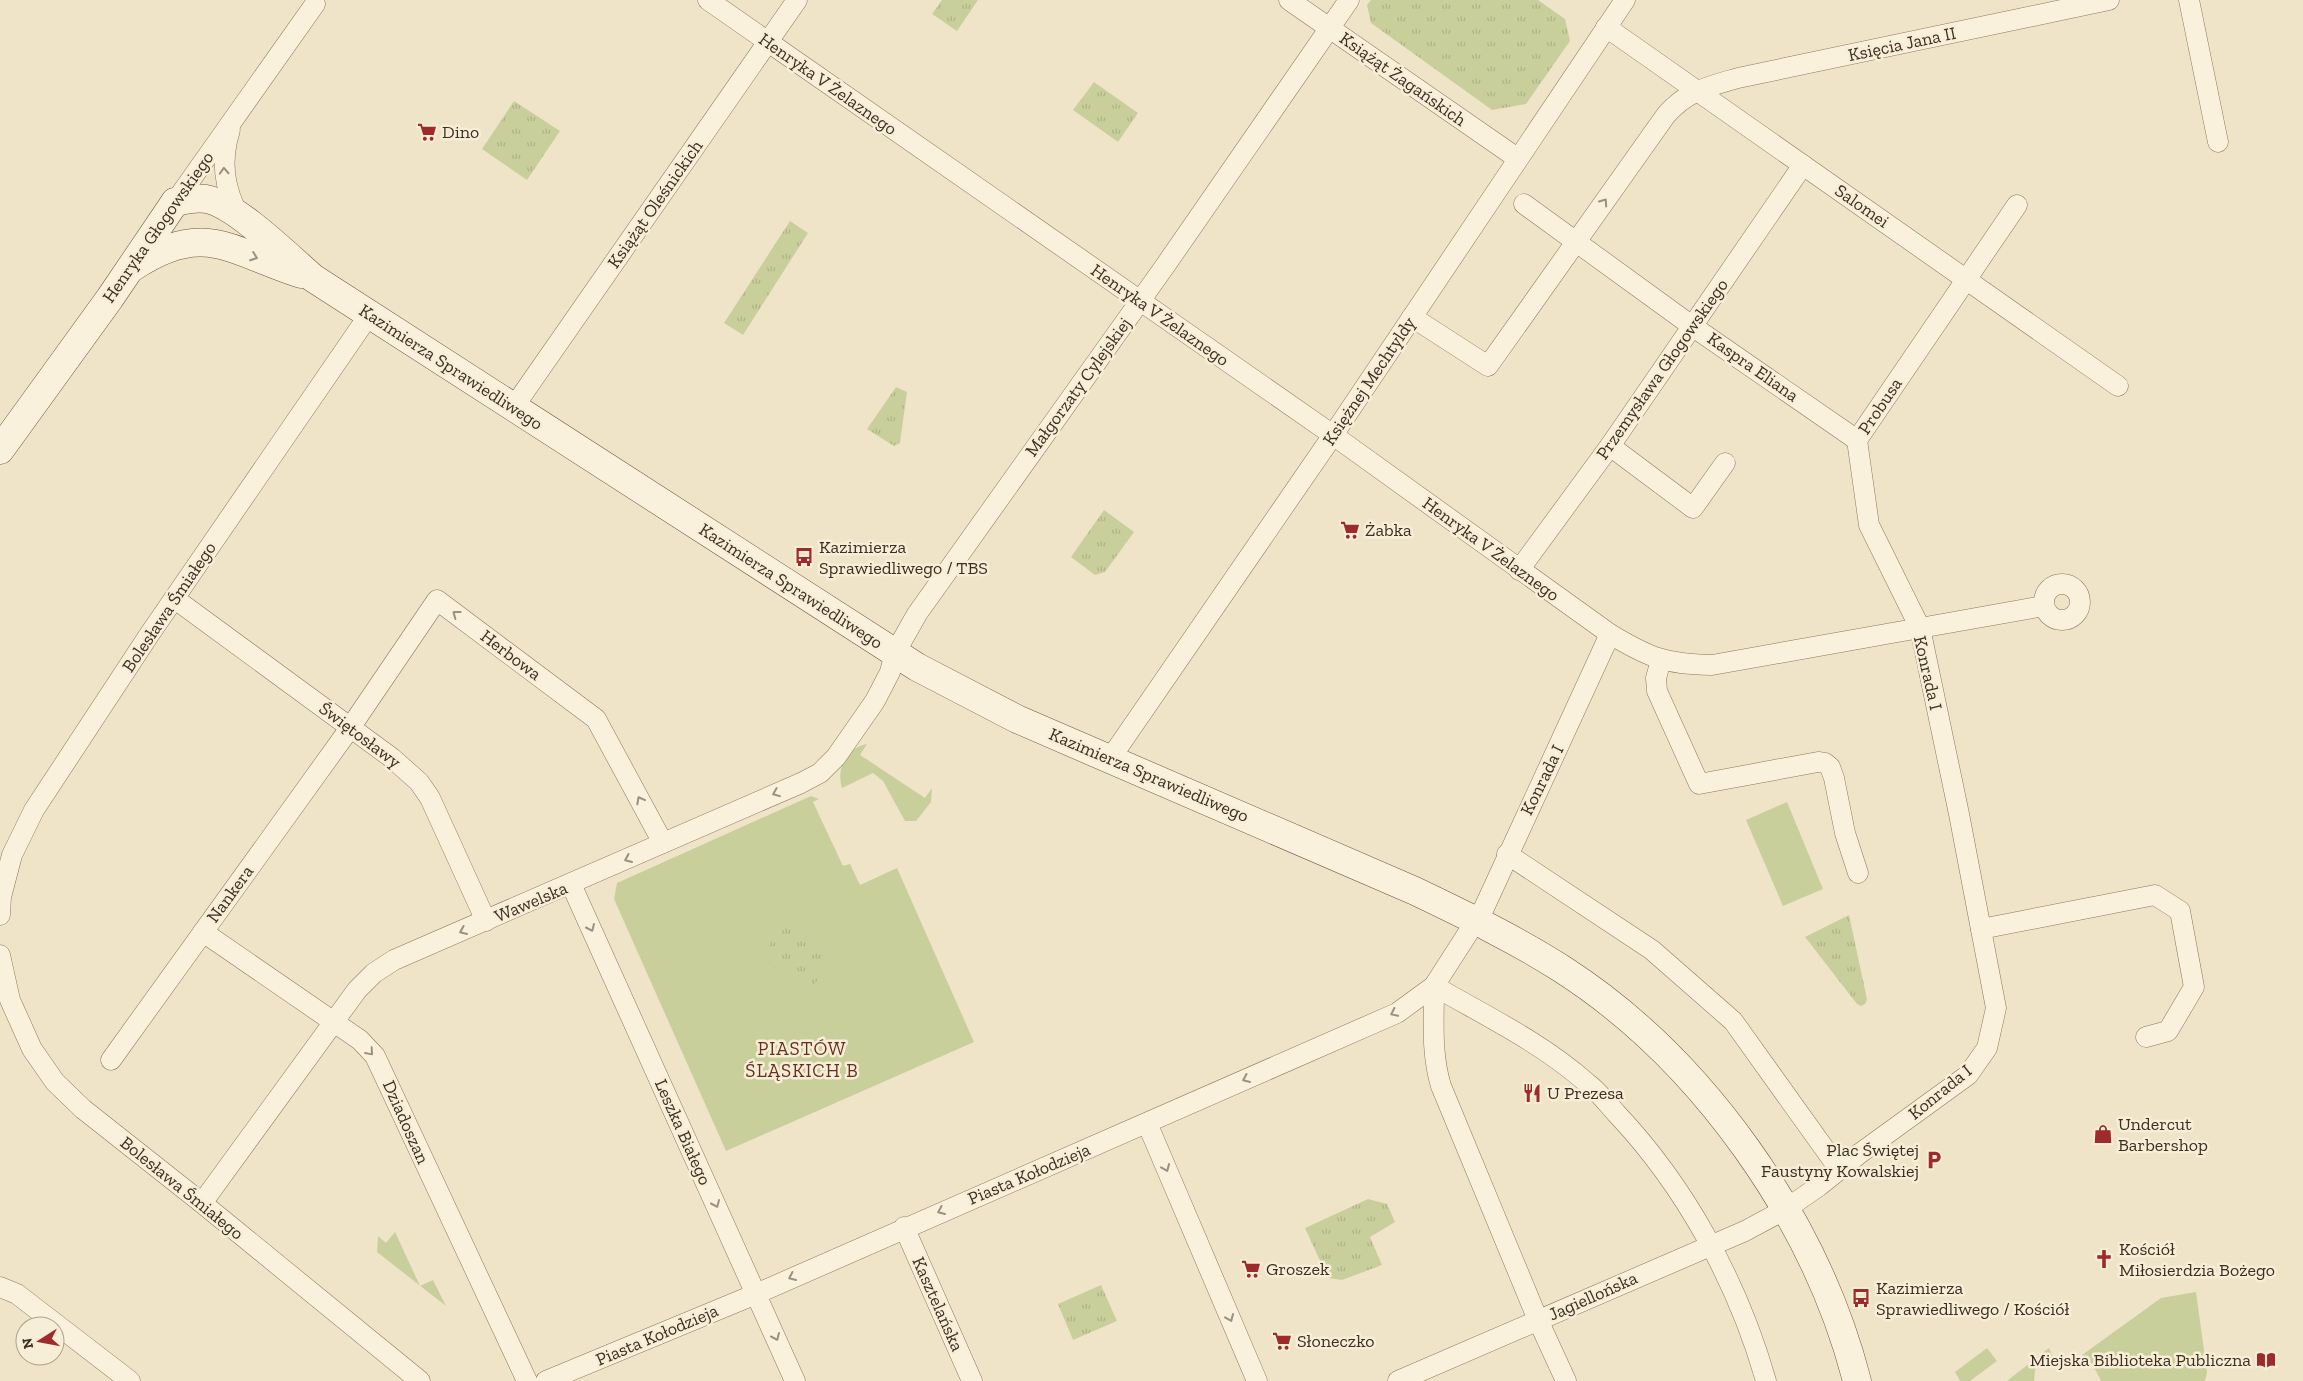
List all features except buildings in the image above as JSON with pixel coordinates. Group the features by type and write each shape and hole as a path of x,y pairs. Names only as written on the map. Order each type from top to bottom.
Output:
{"street":[{"name":"Henryka V Żelaznego","path":"708,0 1333,435 1610,634"},
{"name":"Książąt Oleśnickich","path":"513,408 797,0"},
{"name":"Książąt Żagańskich","path":"1289,0 1517,158"},
{"name":"Małgorzaty Cylejskiej","path":"895,653 917,614 1140,301 1349,0"},
{"name":"Księżnej Mechtyldy","path":"1110,759 1333,435 1517,158 1625,0"},
{"name":"Księcia Jana II","path":"1694,91 1738,78 2110,0"},
{"path":"2190,0 2218,142"},
{"name":"Henryka Głogowskiego","path":"0,450 315,4"},
{"name":"Salomei","path":"1606,27 1694,91 1967,278 2118,386"},
{"path":"1412,317 1488,366 1666,115 1677,103 1694,91"},
{"path":"233,119 225,150 224,165 228,193 239,216"},
{"name":"Przemysława Głogowskiego","path":"1520,570 1610,446 1803,166"},
{"name":"Kazimierza Sprawiedliwego","path":"175,202 205,199 223,204 258,229 313,278 917,667 1017,718 1397,883 1476,921 1562,969 1627,1018 1672,1060 1716,1110 1786,1209 1807,1247 1835,1310 1857,1381"},
{"name":"Kazimierza Sprawiedliwego","path":"175,202 201,231 221,243 313,278"},
{"name":"Kaspra Eliana","path":"1524,204 1692,326 1857,440"},
{"name":"Probusa","path":"1920,628 1869,525 1857,440 2017,205"},
{"name":"Kazimierza Sprawiedliwego","path":"128,270 158,251 171,246 195,241 221,243"},
{"name":"Bolesława Śmiałego","path":"0,915 1,897 12,855 34,810 174,599 369,315"},
{"path":"1610,446 1693,508 1725,463"},
{"name":"Świętosławy","path":"174,599 392,758 419,782 438,816 486,921"},
{"name":"Herbowa","path":"350,728 437,600 596,719 663,843"},
{"path":"1920,628 2044,606"},
{"name":"Konrada I","path":"1476,921 1610,634 1633,648 1661,660 1679,664 1712,665 1920,628 1959,814 1996,1008 1987,1048 1968,1075 1786,1209"},
{"name":"Wawelska","path":"202,1203 332,1022 374,973 394,960 801,783 820,772 836,757 875,701 890,672 895,653"},
{"path":"1661,660 1656,678 1656,691 1699,784 1818,762 1825,763 1830,767 1834,778 1845,832 1858,873"},
{"name":"Nankera","path":"112,1060 350,728"},
{"path":"1507,854 1652,950 1733,1021 1839,1170"},
{"name":"Leszka Białego","path":"571,884 795,1381"},
{"path":"1980,929 2155,895 2180,911 2194,987 2168,1031 2146,1037"},
{"name":"Piasta Kołodzieja","path":"546,1381 756,1294 904,1227 1397,1013 1416,1001 1434,986 1476,921"},
{"name":"Dziadoszan","path":"203,932 360,1040 375,1056 527,1381"},
{"name":"Bolesława Śmiałego","path":"0,955 10,1000 32,1049 55,1082 83,1109 202,1203 420,1381"},
{"path":"1566,1381 1538,1320 1441,1086 1435,1068 1433,1045 1434,986 1556,1058 1589,1084 1637,1135 1676,1187 1710,1245 1750,1332 1766,1381"},
{"path":"1146,1123 1257,1381"},
{"name":"Jagiellońska","path":"1398,1381 1745,1231 1786,1209"},
{"name":"Kasztelańska","path":"904,1227 972,1381"},
{"path":"0,1287 18,1294 130,1381"}],"green space":[{"path":"942,0 978,0 957,31 932,14"},
{"path":"1371,0 1538,0 1565,19 1570,41 1526,104 1492,110 1371,23 1367,5"},
{"path":"1094,82 1138,113 1118,142 1073,110"},
{"path":"514,101 560,131 527,180 482,149"},
{"path":"790,221 808,233 743,335 724,323"},
{"path":"896,387 907,392 900,443 894,446 867,429"},
{"path":"1104,510 1134,532 1105,572 1095,575 1071,557"},
{"path":"867,744 860,755 925,798 932,788 931,802 916,821 905,821 883,781 873,773 842,788 840,773 844,760 853,750"},
{"path":"811,796 819,799 813,802 843,866 850,864 860,885 897,868 974,1042 726,1151 614,899 617,883"},
{"path":"1787,802 1823,889 1783,906 1746,820"},
{"path":"1849,915 1867,999 1866,1003 1861,1006 1857,1004 1805,937"},
{"path":"783,920 835,950 812,989 761,960"},
{"path":"1368,1199 1387,1204 1395,1222 1370,1237 1382,1265 1342,1280 1328,1278 1305,1228"},
{"path":"395,1232 420,1285 377,1252 378,1236 386,1243"},
{"path":"433,1280 446,1306 420,1286"},
{"path":"1101,1285 1117,1321 1073,1340 1058,1304"},
{"path":"2196,1292 2207,1372 2205,1381 2101,1381 2096,1371 2082,1355 2161,1298"},
{"path":"1987,1348 1997,1361 1970,1381 1960,1381 1955,1372"},
{"path":"2049,1348 2053,1357 2049,1363 2036,1362 2034,1381 2007,1381"}],"place":[{"name":"Dino","path":"427,132"},
{"name":"Żabka","path":"1350,530"},
{"name":"Kazimierza Sprawiedliwego / TBS","path":"804,557"},
{"name":"U Prezesa","path":"1532,1093"},
{"name":"Undercut Barbershop","path":"2103,1134"},
{"name":"Plac Świętej Faustyny Kowalskiej","path":"1934,1160"},
{"name":"Kościół Miłosierdzia Bożego","path":"2104,1259"},
{"name":"Groszek","path":"1251,1269"},
{"name":"Kazimierza Sprawiedliwego / Kościół","path":"1861,1298"},
{"name":"Słoneczko","path":"1282,1341"},
{"name":"Miejska Biblioteka Publiczna","path":"2266,1360"}],"district":[{"name":"PIASTÓW ŚLĄSKICH B","path":"802,1059"}]}
